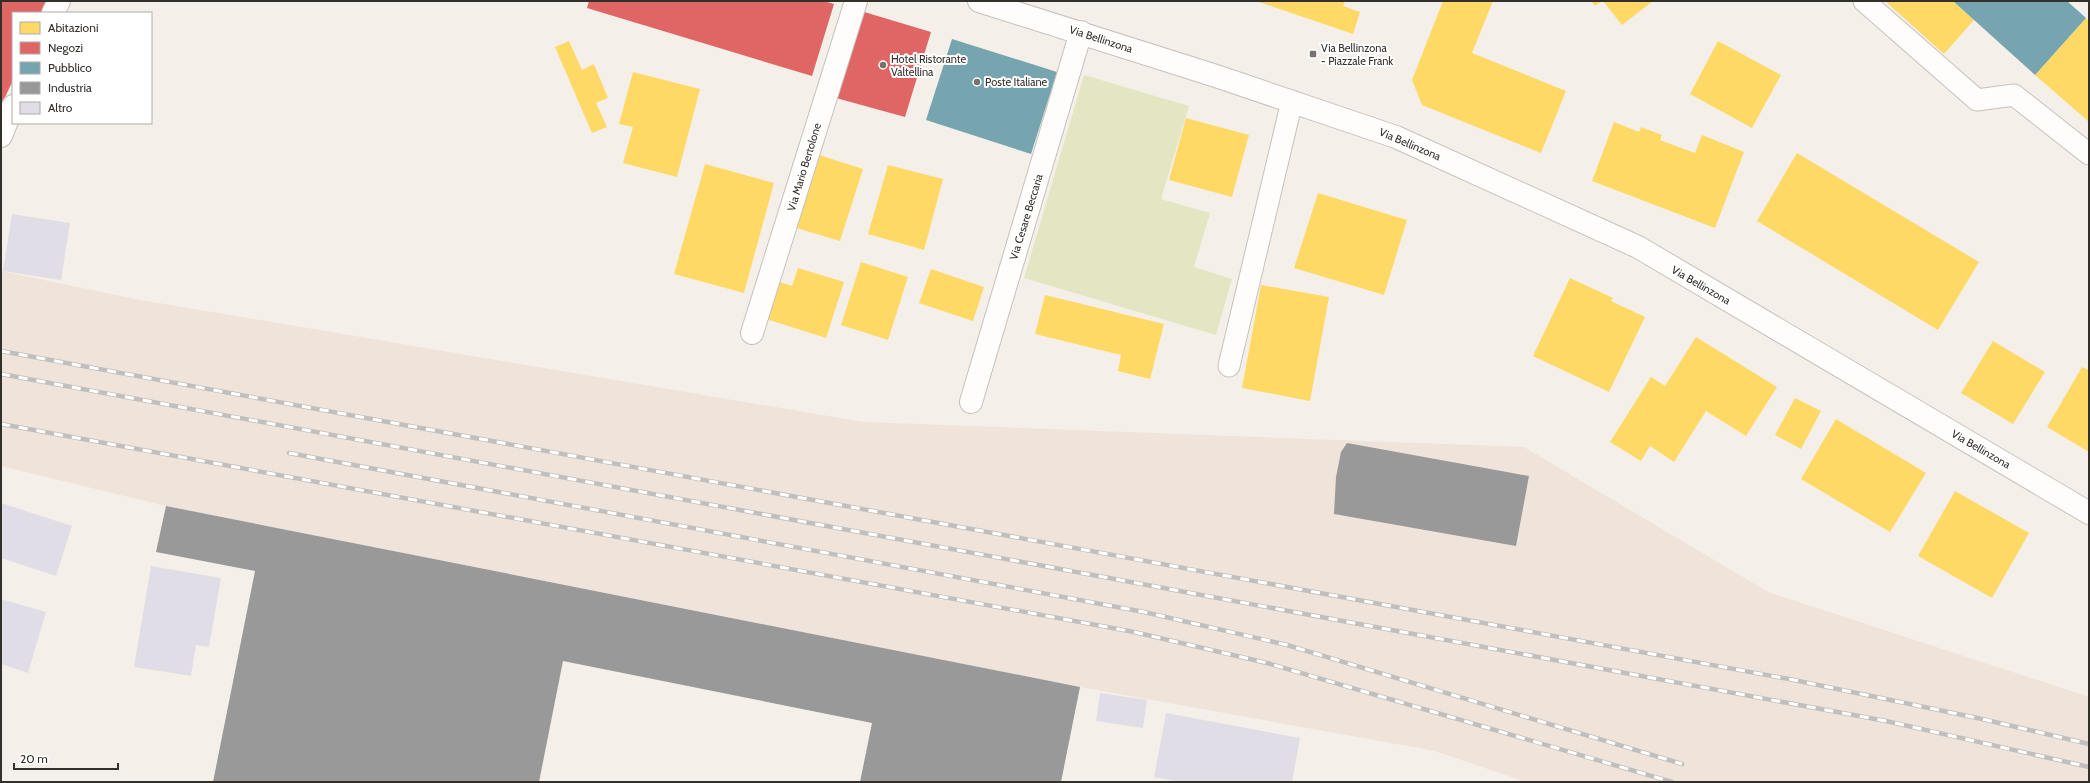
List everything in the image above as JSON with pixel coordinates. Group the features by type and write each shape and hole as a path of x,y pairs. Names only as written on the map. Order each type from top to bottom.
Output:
{"main road":[{"path":"54,12 59,1"},
{"name":"Via Mario Bertolone","path":"752,333 856,1"},
{"name":"Via Bellinzona","path":"979,1 1081,32 1292,101 1396,137 1638,247 2089,512"},
{"path":"1034,1 1054,24"},
{"name":"Via Cesare Beccaria","path":"971,402 1081,32"},
{"path":"1,136 12,108"}],"lane":[{"path":"1864,1 1977,100 2014,95 2089,154"},
{"path":"1229,366 1292,101"}],"shaded area":[{"path":"1,271 135,299 864,422 1524,447 1768,592 2089,697 2089,782 1526,782 1435,751 1080,687 166,506 1,466"}],"green space":[{"path":"1084,75 1189,106 1161,199 1210,213 1194,267 1232,279 1216,335 1024,278"}],"building: Abitazioni":[{"path":"1256,1 1345,1 1343,6 1360,12 1353,34"},
{"path":"1443,1 1493,1 1472,53 1566,91 1541,153 1422,105 1412,80"},
{"path":"1591,1 1602,1 1595,6"},
{"path":"1603,1 1653,1 1622,25"},
{"path":"1885,1 1953,1 1974,20 1944,54"},
{"path":"2086,18 2089,21 2089,122 2035,75"},
{"path":"569,41 582,70 594,64 608,98 596,103 607,127 592,133 555,47"},
{"path":"1718,41 1781,75 1752,128 1690,94"},
{"path":"633,72 700,89 677,177 623,163 633,127 619,124"},
{"path":"1186,118 1249,135 1232,197 1169,180"},
{"path":"1614,122 1639,132 1641,127 1662,135 1660,140 1695,153 1702,135 1744,152 1715,228 1592,181"},
{"path":"1797,153 1979,262 1938,330 1757,221"},
{"path":"816,154 863,169 840,241 793,227"},
{"path":"705,164 774,183 744,293 674,274"},
{"path":"888,165 943,179 924,250 868,234"},
{"path":"1318,193 1407,220 1384,295 1294,268"},
{"path":"861,262 908,277 888,340 841,325"},
{"path":"798,268 844,282 826,338 763,318 774,280 792,286"},
{"path":"931,269 984,287 973,321 919,303"},
{"path":"1570,278 1613,298 1611,301 1645,317 1609,392 1533,356"},
{"path":"1261,285 1329,297 1310,401 1242,388"},
{"path":"1045,295 1164,324 1150,379 1118,371 1121,355 1035,334"},
{"path":"1696,337 1777,387 1746,436 1706,411 1674,462 1650,446 1641,461 1610,442 1651,377 1665,386"},
{"path":"1993,341 2045,372 2013,424 1961,393"},
{"path":"2082,367 2089,370 2089,452 2047,427"},
{"path":"1795,398 1821,411 1801,449 1775,435"},
{"path":"1836,419 1926,473 1890,532 1801,479"},
{"path":"1955,491 2029,533 1992,598 1918,556"}],"building: Negozi":[{"path":"1,1 50,1 45,12 12,12 12,82 1,106"},
{"path":"589,1 824,1 834,4 812,76 587,8"},
{"name":"Hotel Ristorante Valtellina","path":"861,11 931,32 905,117 836,98"}],"building: Pubblico":[{"path":"1953,1 2067,1 2086,18 2035,75"},
{"path":"952,39 1057,72 1031,154 926,120"}],"building: Industria":[{"path":"1347,443 1529,476 1516,546 1334,514 1336,477 1341,452"},
{"path":"166,506 1080,687 1061,782 860,782 872,723 563,661 539,782 213,782 255,571 156,552"}],"building: Altro":[{"path":"12,214 70,223 61,280 3,271"},
{"path":"1,503 72,526 56,576 1,558"},
{"path":"151,566 221,578 209,647 196,645 191,676 134,667"},
{"path":"1,599 46,612 28,673 1,664"},
{"path":"1100,693 1147,700 1143,728 1096,721"},
{"path":"1166,713 1300,738 1292,782 1181,782 1154,777"}],"railway":[{"path":"1,351 1794,680 1982,719 2089,744"},
{"path":"1,374 1886,721 2089,767"},
{"path":"1,424 1134,632 1267,663 1672,782"},
{"path":"289,453 1144,612 1287,645 1682,764"}],"place":[{"name":"Via Bellinzona - Piazzale Frank","path":"1313,54"},
{"name":"Hotel Ristorante Valtellina","path":"883,65"},
{"name":"Poste Italiane","path":"977,82"}]}
